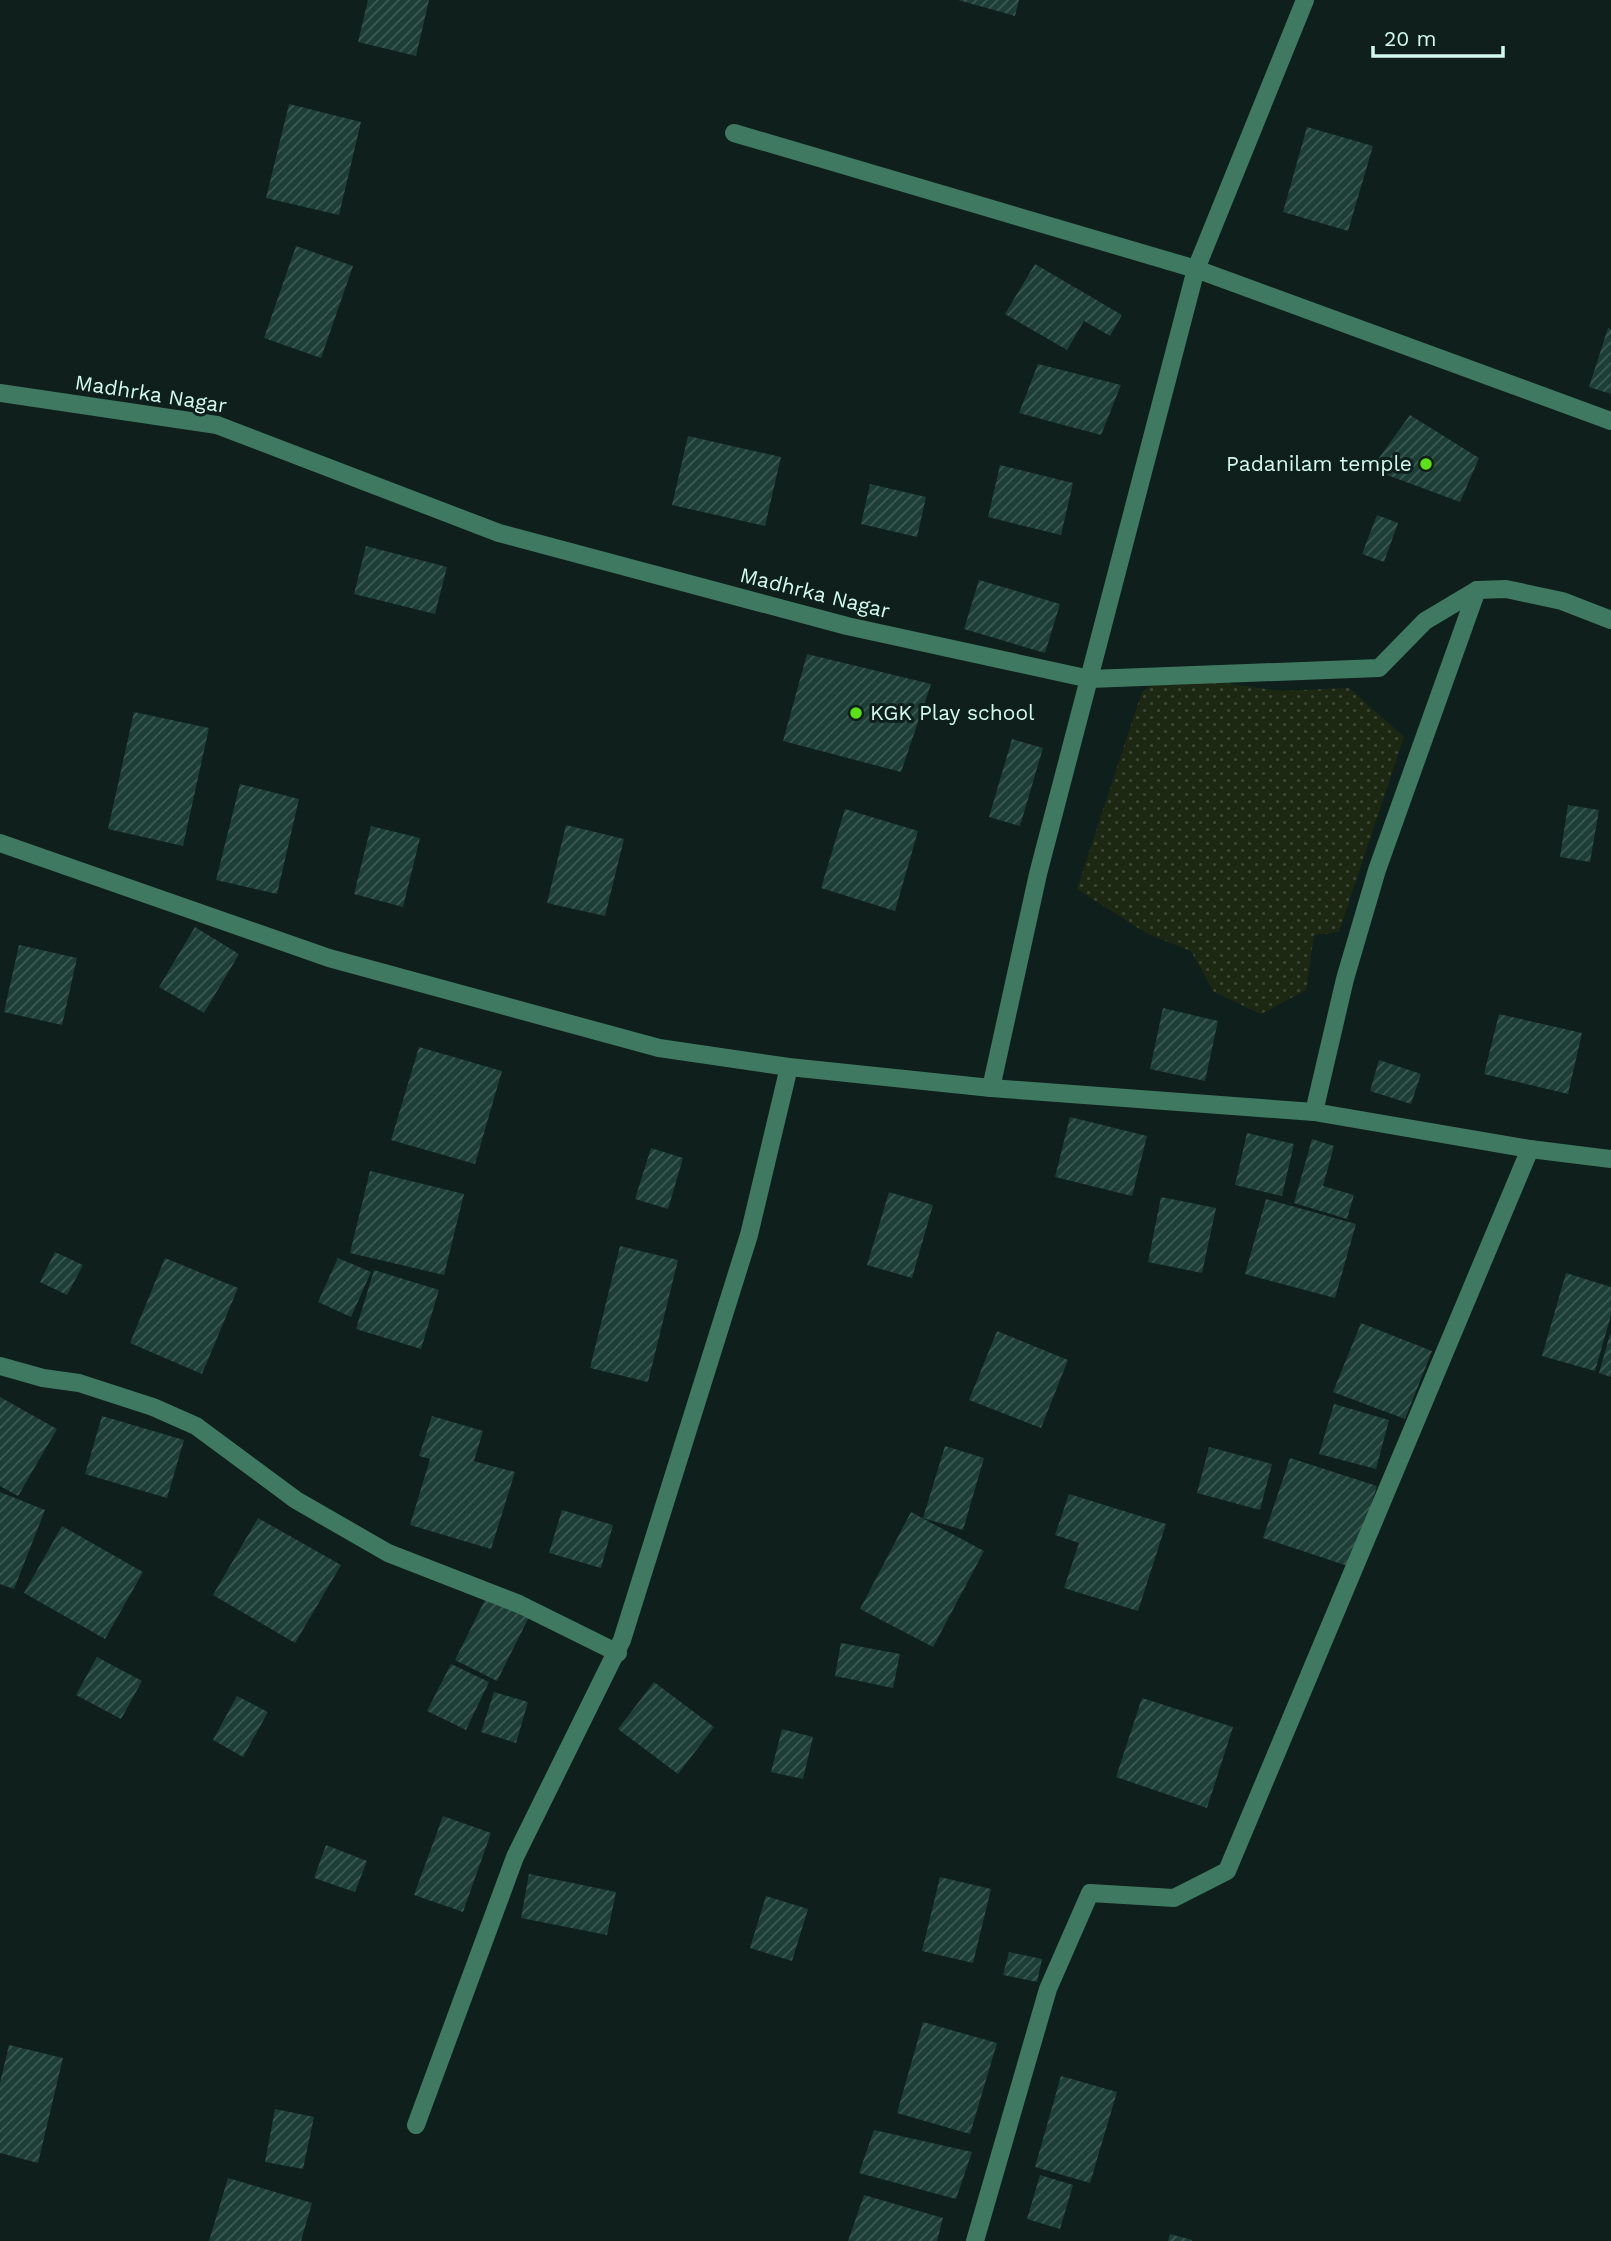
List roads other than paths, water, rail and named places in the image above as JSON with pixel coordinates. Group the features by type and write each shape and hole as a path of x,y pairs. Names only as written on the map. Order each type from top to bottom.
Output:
{"street":[{"path":"991,1088 1038,874 1196,269 1306,0"},
{"path":"734,133 1196,269 1611,421"},
{"name":"Madhrka Nagar","path":"0,393 217,425 499,533 847,626 1090,679 1380,668 1425,621 1477,590"},
{"path":"1314,1112 1345,979 1377,870 1477,590 1506,589 1562,601 1611,620"},
{"path":"0,843 329,958 660,1048 789,1067 991,1088 1314,1112 1530,1149 1611,1159"},
{"path":"416,2125 515,1857 618,1653 748,1235 789,1067"},
{"path":"975,2241 1048,1989 1090,1893 1174,1898 1227,1871 1530,1149"},
{"path":"0,1366 43,1378 79,1382 153,1407 196,1426 296,1500 388,1553 519,1604 618,1653"}],"place":[{"name":"Padanilam temple","path":"1426,464"},
{"name":"KGK Play school","path":"856,713"}]}
